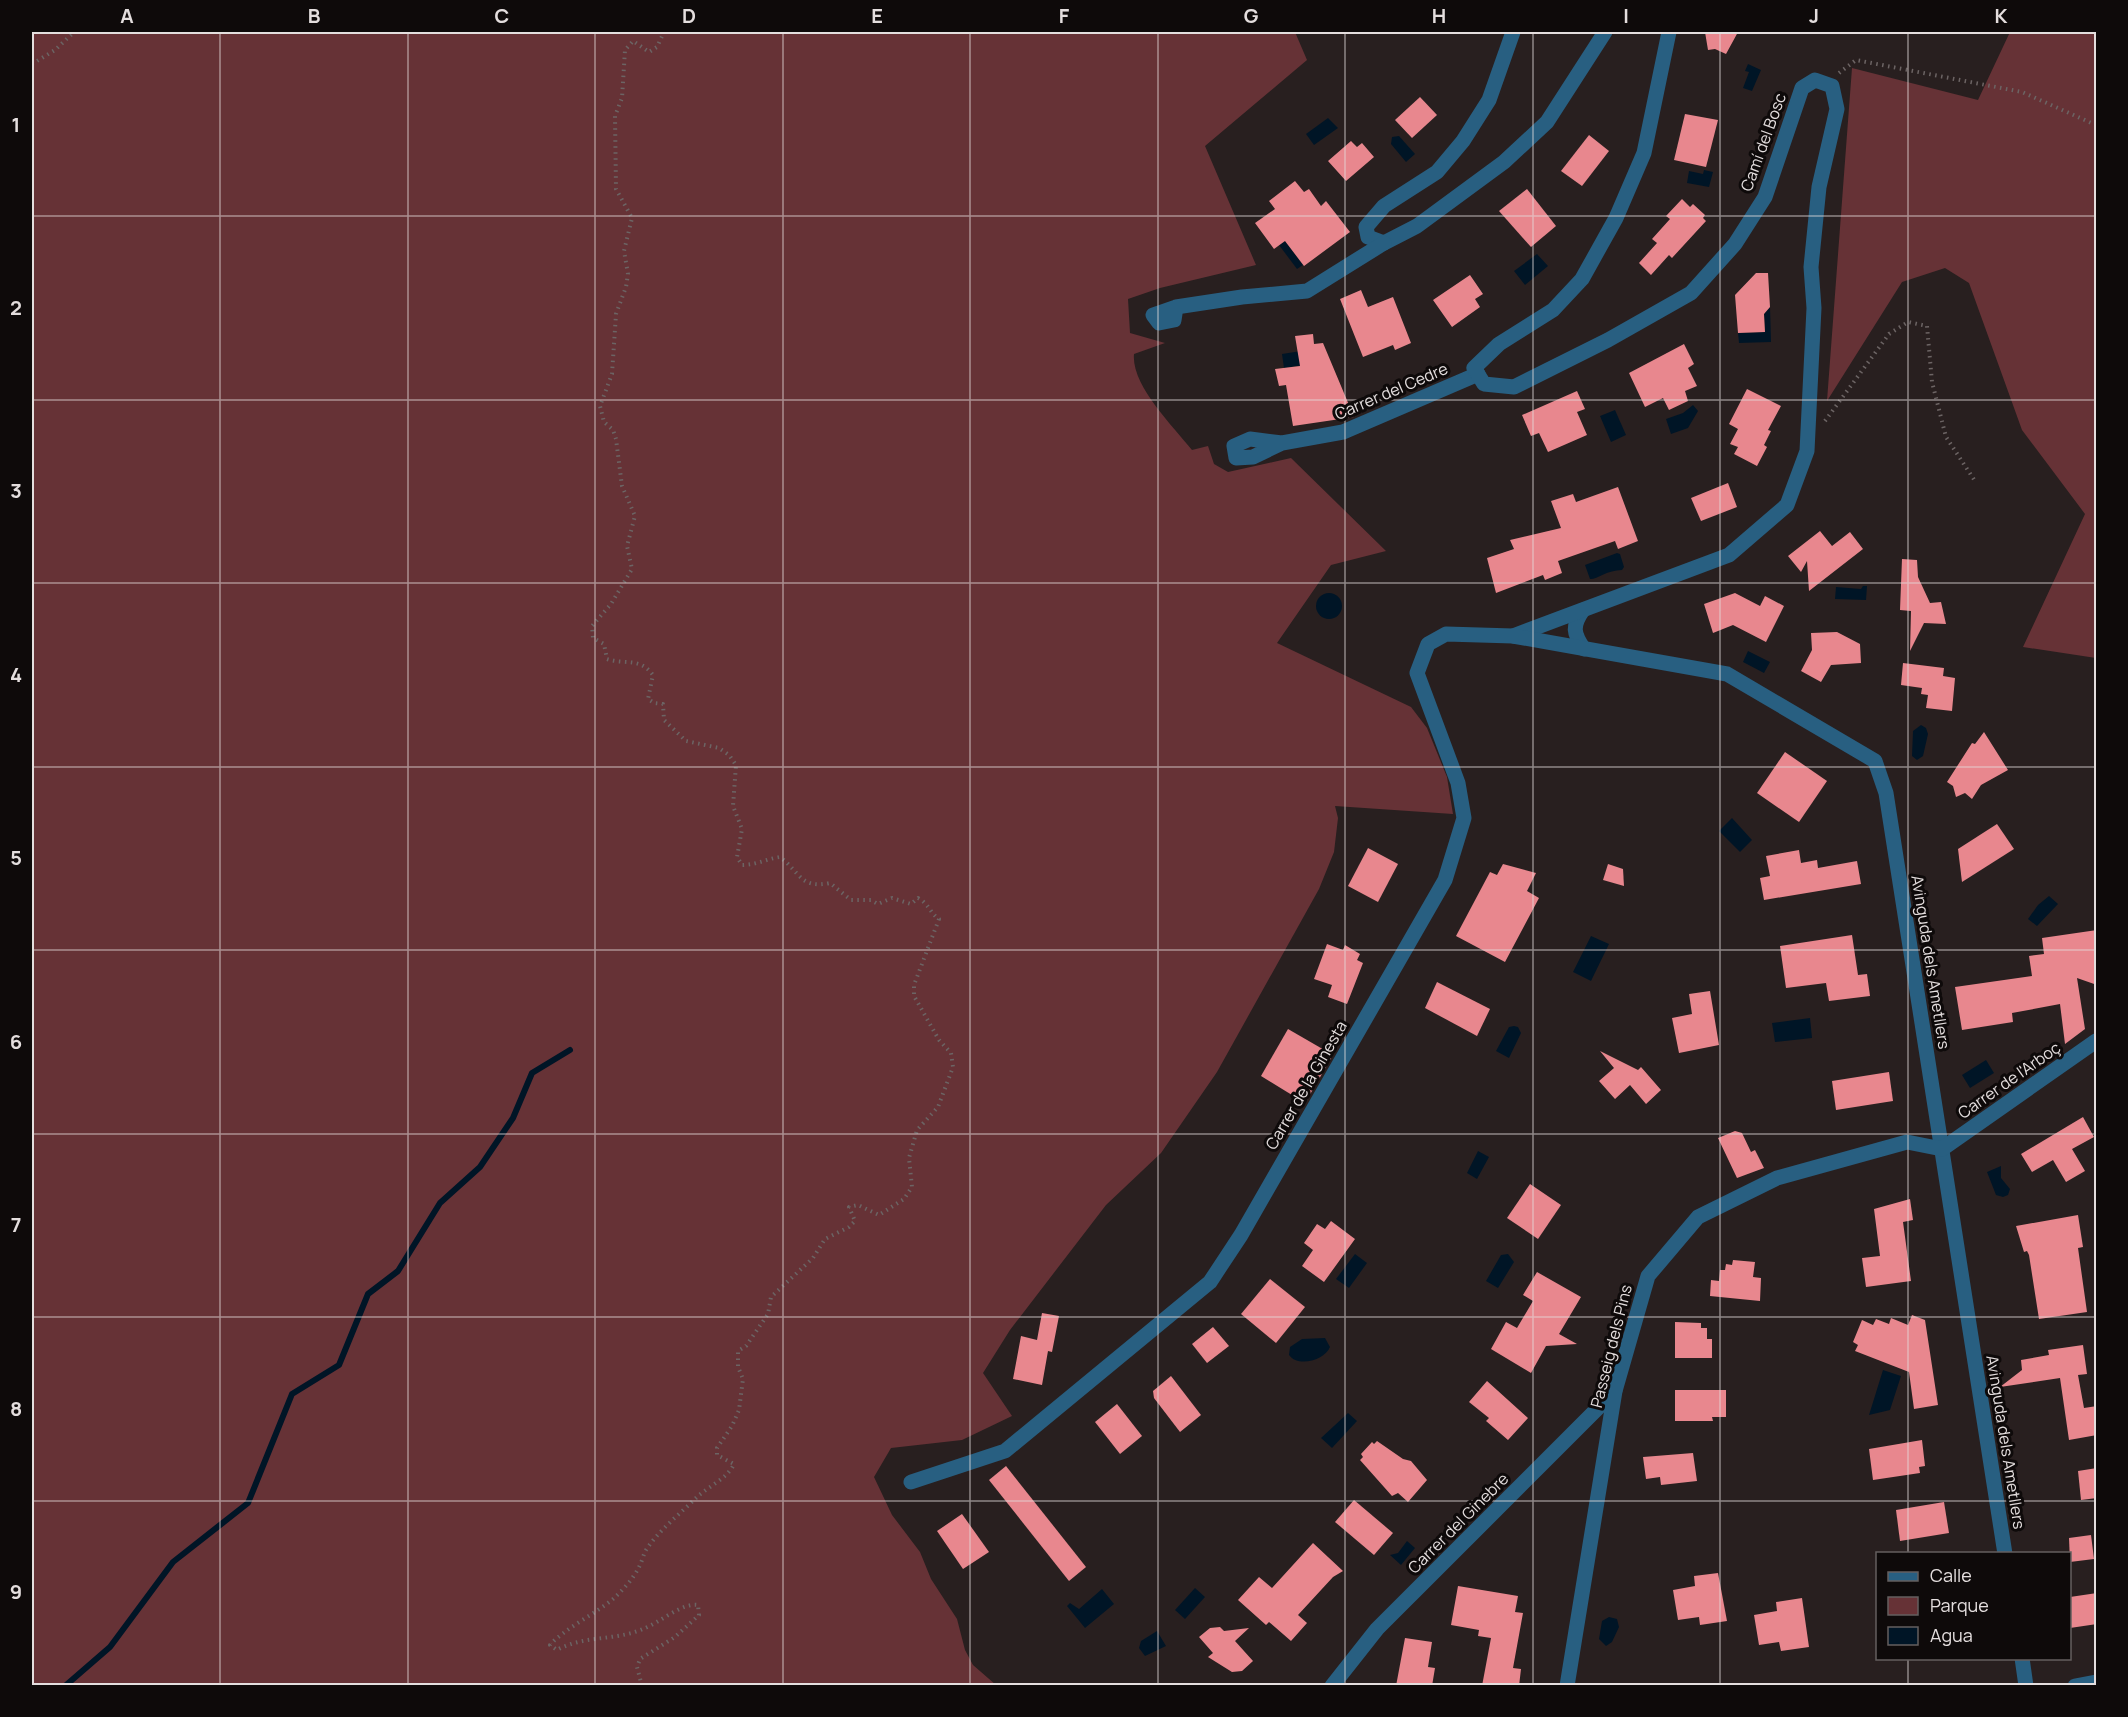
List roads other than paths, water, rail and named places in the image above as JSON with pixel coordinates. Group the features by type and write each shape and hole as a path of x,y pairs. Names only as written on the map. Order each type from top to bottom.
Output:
{"street":[{"path":"1384,243 1368,237 1366,227 1384,206 1437,172 1463,141 1489,100 1513,32"},
{"path":"1176,307 1242,297 1307,291 1384,243 1417,226 1504,162 1547,122 1605,32"},
{"path":"1478,374 1474,368 1498,344 1553,310 1582,279 1616,218 1644,153 1669,32"},
{"name":"Camí del Bosc","path":"1478,374 1484,384 1514,387 1608,340 1691,293 1735,244 1765,197 1802,88 1815,80 1832,86 1837,109 1819,186 1811,267 1814,308 1807,451 1787,505 1730,555 1583,610"},
{"name":"Carrer del Cedre","path":"1282,443 1343,432 1478,374"},
{"path":"1514,636 1583,610"},
{"path":"1583,610 1575,622 1574,632 1584,649"},
{"name":"Carrer de la Ginesta","path":"911,1482 1005,1451 1210,1282 1241,1235 1444,880 1464,818 1458,783 1417,673 1428,645 1446,634 1514,636"},
{"name":"Avinguda dels Ametllers","path":"1514,636 1727,674 1875,761 1886,794 2005,1552"},
{"name":"Carrer de l'Arboç","path":"1942,1149 2097,1041"},
{"name":"Passeig dels Pins","path":"1567,1686 1615,1391 1648,1276 1698,1217 1777,1178 1907,1142 1942,1149"},
{"name":"Carrer del Ginebre","path":"1332,1686 1377,1629 1615,1391"},
{"path":"2022,1660 2026,1686"},
{"path":"2075,1686 2097,1682"}],"water":[{"path":"1748,64 1761,70 1752,91 1743,88 1749,72 1745,71"},
{"path":"1328,118 1338,128 1314,145 1306,134"},
{"path":"1399,136 1415,154 1406,162 1391,144 1392,137"},
{"path":"1704,170 1713,172 1709,187 1687,183 1689,171 1703,174"},
{"path":"1285,241 1303,265 1297,269 1279,245"},
{"path":"1537,254 1548,266 1525,285 1514,271"},
{"path":"1770,307 1771,342 1739,343 1738,333 1765,332 1764,314"},
{"path":"1314,349 1316,363 1284,368 1282,354"},
{"path":"1693,405 1698,411 1688,428 1671,434 1666,419 1683,413"},
{"path":"1615,410 1626,435 1611,442 1600,416"},
{"path":"1617,553 1620,554 1624,567 1622,570 1590,579 1585,565"},
{"path":"1867,586 1866,600 1835,599 1836,587 1861,589"},
{"path":"1329,593 1338,597 1342,606 1338,615 1329,619 1320,615 1316,606 1320,597"},
{"path":"1748,651 1770,662 1764,673 1743,662"},
{"path":"1921,725 1926,728 1928,734 1923,756 1917,760 1912,756 1913,731"},
{"path":"1732,818 1752,840 1740,852 1719,831"},
{"path":"2049,896 2058,904 2037,926 2028,919 2038,905"},
{"path":"1591,936 1609,944 1591,981 1573,972"},
{"path":"1810,1018 1812,1038 1775,1042 1772,1023"},
{"path":"1509,1027 1518,1027 1521,1033 1509,1058 1496,1051"},
{"path":"1986,1060 1994,1073 1970,1088 1962,1075"},
{"path":"1478,1151 1489,1157 1477,1179 1467,1173"},
{"path":"2001,1166 2001,1178 2010,1189 2008,1195 2003,1197 1996,1195 1987,1172"},
{"path":"1355,1254 1367,1263 1349,1288 1336,1279"},
{"path":"1508,1254 1514,1262 1498,1288 1486,1281 1501,1255"},
{"path":"1325,1338 1330,1347 1323,1356 1317,1359 1298,1361 1289,1355 1290,1347 1302,1339"},
{"path":"1883,1370 1901,1376 1890,1410 1869,1415"},
{"path":"1348,1413 1357,1421 1332,1448 1321,1438"},
{"path":"1407,1541 1415,1548 1401,1565 1390,1555 1398,1553"},
{"path":"1195,1588 1205,1597 1185,1619 1175,1610"},
{"path":"1102,1589 1114,1604 1085,1628 1067,1606 1070,1603 1079,1609"},
{"path":"1609,1617 1617,1619 1619,1627 1612,1642 1606,1646 1599,1639 1602,1621"},
{"path":"1157,1631 1166,1646 1145,1656 1139,1648 1141,1641"}],"waterway":[{"path":"65,1686 110,1647 173,1562 248,1503 292,1394 339,1365 368,1294 398,1271 440,1203 480,1167 513,1118 532,1073 570,1050"}]}
